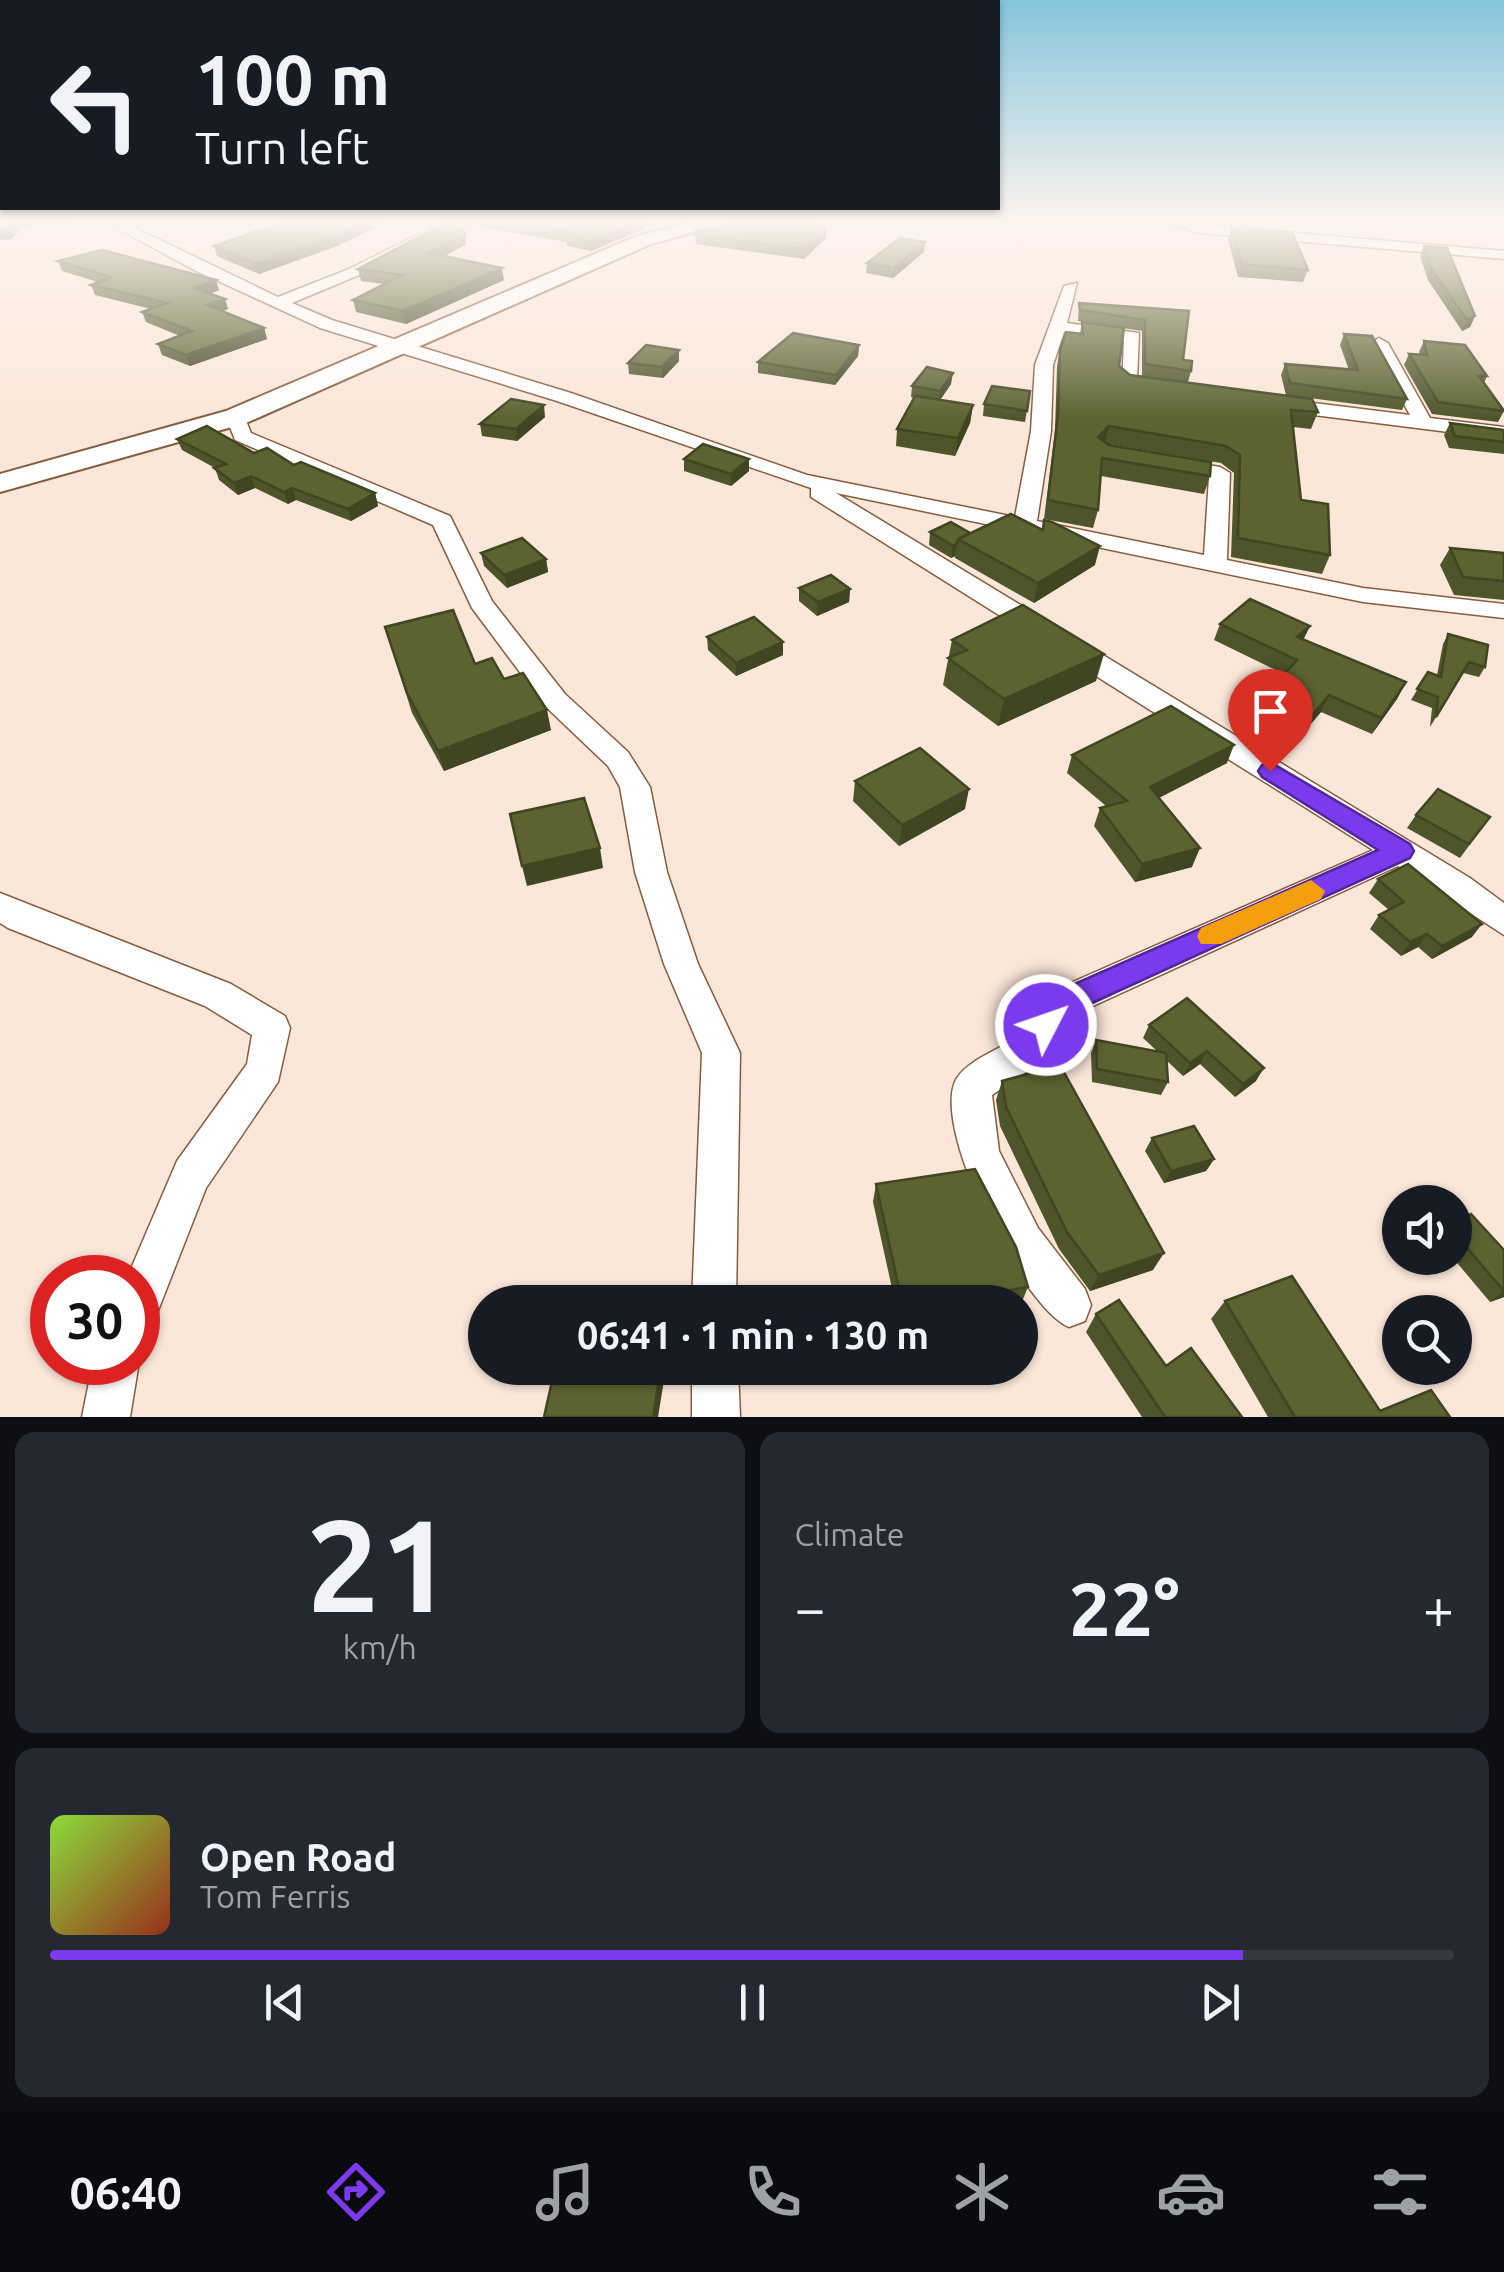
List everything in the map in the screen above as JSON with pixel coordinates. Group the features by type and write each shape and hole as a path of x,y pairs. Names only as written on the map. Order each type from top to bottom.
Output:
{"street":[{"path":"251,287 393,347 583,403 802,480 1363,595 1504,610"},
{"path":"279,302 316,287"},
{"path":"0,483 236,417 474,311 544,287"},
{"path":"1025,526 1041,431 1044,365 1072,287"},
{"path":"1057,326 1133,337 1128,383 1167,389"},
{"path":"1380,342 1424,424"},
{"path":"1264,403 1504,434"},
{"path":"236,417 242,436 442,521 481,603 554,700 618,759 636,787 650,872 681,964 721,1053 714,1285"},
{"path":"1163,463 1220,473 1215,566"},
{"path":"802,480 1400,851 1501,909"},
{"path":"1070,1305 1023,1243 979,1154 972,1087 1037,1044 1056,1006 1400,851"},
{"path":"0,906 20,918 218,994 272,1028 265,1070 191,1175 158,1255"},
{"path":"106,1417 112,1385"},
{"path":"715,1385 716,1417"}],"building":[{"path":"100,287 196,287 225,299 207,305 264,328 186,355 158,344 192,331 142,312 167,303"},
{"path":"378,287 458,287 403,311 353,300"},
{"path":"1444,287 1463,287 1475,316 1467,320"},
{"path":"1079,303 1189,311 1183,360 1192,361 1191,371 1145,364 1145,320 1080,310"},
{"path":"1082,322 1124,328 1119,366 1130,375 1312,399 1318,412 1291,410 1301,500 1328,504 1330,555 1238,538 1240,455 1226,446 1109,426 1098,437 1109,445 1211,462 1210,476 1102,458 1098,510 1048,500 1058,414 1060,350 1066,332 1083,334"},
{"path":"793,333 859,345 836,375 758,362"},
{"path":"1344,334 1372,336 1407,399 1290,383 1285,364 1358,370"},
{"path":"1424,341 1465,345 1487,376 1479,376 1504,411 1438,402 1409,354 1427,355"},
{"path":"646,345 679,350 662,367 628,363"},
{"path":"927,367 953,373 940,391 912,386"},
{"path":"992,386 1030,391 1027,411 984,404"},
{"path":"915,396 973,405 958,438 897,429"},
{"path":"511,399 544,405 516,429 480,424"},
{"path":"1450,423 1504,430 1504,442 1455,436"},
{"path":"207,426 254,453 267,448 294,465 301,462 375,493 348,509 292,488 284,492 251,476 234,483 214,468 226,464 177,439"},
{"path":"703,444 749,459 731,474 684,459"},
{"path":"1011,514 1043,530 1044,520 1052,522 1100,546 1038,583 958,539"},
{"path":"951,522 970,533 953,546 930,532"},
{"path":"522,538 546,559 504,575 481,553"},
{"path":"1450,548 1504,553 1504,581 1463,577"},
{"path":"831,575 850,589 818,602 799,588"},
{"path":"1250,599 1310,626 1297,637 1406,682 1381,718 1329,695 1298,732 1252,709 1297,660 1220,624"},
{"path":"1023,605 1104,654 1004,699 948,658 967,650 952,640"},
{"path":"453,610 475,664 492,658 504,679 523,673 547,710 438,751 407,693 385,627"},
{"path":"754,617 783,642 736,663 707,637"},
{"path":"1448,634 1488,645 1485,667 1469,662 1436,717 1438,697 1417,689 1428,672 1441,677"},
{"path":"1171,706 1234,745 1150,787 1200,848 1142,864 1100,808 1127,801 1072,755"},
{"path":"920,748 969,789 902,825 855,781"},
{"path":"1438,789 1490,817 1469,844 1416,815"},
{"path":"584,798 600,848 522,866 510,814"},
{"path":"1408,864 1482,924 1442,946 1427,934 1410,942 1379,915 1404,902 1378,879"},
{"path":"1187,998 1264,1068 1243,1084 1207,1051 1190,1063 1149,1025"},
{"path":"1096,1040 1166,1053 1168,1082 1097,1069"},
{"path":"1060,1065 1164,1253 1099,1275 1067,1232 1006,1107 1002,1081"},
{"path":"1194,1126 1214,1159 1171,1171 1152,1138"},
{"path":"975,1169 1016,1247 1027,1285 898,1285 876,1184"},
{"path":"1472,1215 1504,1250 1504,1291 1472,1254"},
{"path":"1292,1276 1380,1411 1431,1390 1450,1417 1295,1417 1225,1301"},
{"path":"1119,1300 1166,1366 1191,1348 1242,1417 1165,1417 1096,1314"},
{"path":"551,1385 658,1385 653,1417 544,1417"}],"slow traffic":[{"path":"1211,936 1311,891"}],"route":[{"path":"1046,1025 1056,1006 1400,851 1270,771"}]}
